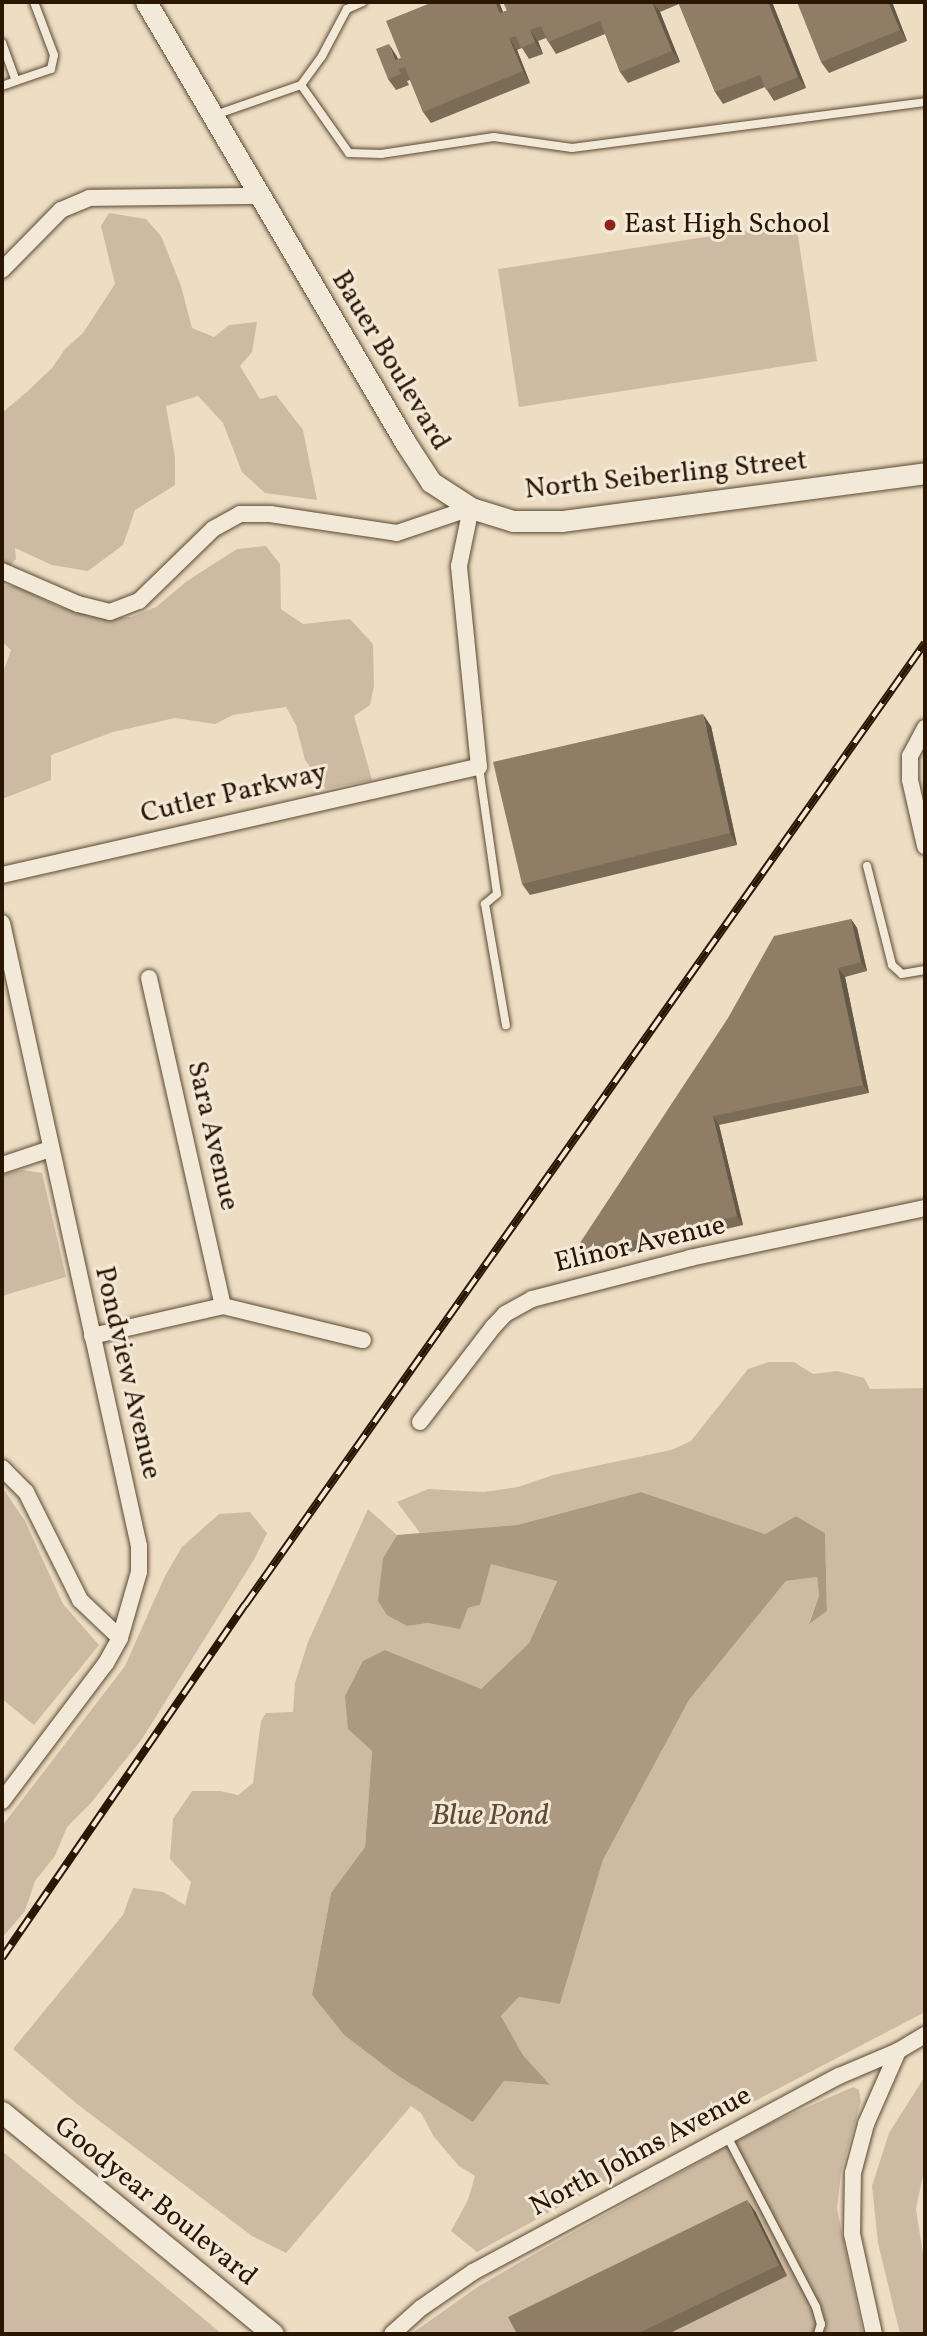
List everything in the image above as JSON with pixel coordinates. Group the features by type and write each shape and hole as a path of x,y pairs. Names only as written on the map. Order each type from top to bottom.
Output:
{"street":[{"name":"Bauer Boulevard","path":"146,2 431,482 471,508"},
{"path":"2,270 61,210 89,198 259,196"},
{"name":"North Seiberling Street","path":"471,508 513,521 562,521 925,473"},
{"path":"2,571 78,604 110,612 139,601 213,528 240,514 270,514 397,533 471,508"},
{"path":"471,508 459,566 479,767"},
{"path":"925,728 910,756 910,780 925,846"},
{"name":"Cutler Parkway","path":"2,875 479,767"},
{"name":"Pondview Avenue","path":"2,923 139,1546 139,1572 120,1638 106,1663 2,1801"},
{"name":"Sara Avenue","path":"149,978 223,1306"},
{"path":"2,1165 50,1149"},
{"name":"Elinor Avenue","path":"420,1422 493,1327 505,1314 532,1298 690,1258 925,1208"},
{"path":"92,1336 223,1306 363,1340"},
{"path":"2,1468 26,1492 80,1600 120,1638"},
{"name":"North Johns Avenue","path":"392,2334 421,2308 473,2272 839,2076 898,2051 925,2035"},
{"path":"874,2334 852,2234 853,2173 866,2124 898,2051"},
{"name":"Goodyear Boulevard","path":"2,2112 273,2334"}],"lane":[{"path":"2,86 51,69 54,55 34,2"},
{"path":"212,116 301,85 322,56 347,9 363,2"},
{"path":"2,43 16,80"},
{"path":"301,85 349,153 382,154 494,137 572,148 925,102"},
{"path":"479,767 497,894 485,904 506,1025"},
{"path":"867,866 892,965 902,974 925,970"},
{"path":"727,2136 816,2307 821,2324 818,2334"}],"shaded area":[{"path":"109,213 146,219 161,236 181,286 192,328 214,337 229,325 257,322 252,352 240,366 260,399 276,395 303,430 317,500 265,493 242,472 223,423 198,396 166,406 175,457 175,485 135,510 123,545 88,571 52,565 15,548 16,559 2,575 2,413 52,368 65,349 83,333 115,284 101,226"},
{"path":"796,223 817,361 519,407 498,269"},
{"path":"266,546 280,564 281,609 303,624 350,619 373,644 374,686 370,705 354,716 372,780 326,789 305,760 296,725 286,707 233,715 215,724 175,718 113,732 51,755 51,780 2,799 2,675 11,650 2,642 2,585 18,587 57,606 105,618 131,617 156,607 187,581 237,549"},
{"path":"22,1170 42,1173 66,1277 2,1296 2,1175"},
{"path":"769,1362 794,1362 813,1374 837,1371 864,1378 870,1389 925,1388 925,2012 688,2136 477,2252 451,2231 468,2200 475,2176 459,2166 434,2137 421,2113 411,2106 286,2253 252,2236 77,2104 13,2049 123,1915 133,1888 163,1892 185,1905 191,1882 170,1859 173,1819 192,1791 220,1791 238,1795 253,1783 261,1721 266,1713 293,1712 295,1683 308,1642 368,1509 397,1535 383,1558 407,1626 428,1623 460,1628 468,1608 480,1605 491,1563 557,1580 529,1643 480,1690 385,1650 348,1729 372,1751 365,1847 331,1893 312,1995 344,2035 398,2076 473,2122 504,2081 549,2085 523,2055 501,2016 519,1997 560,2004 603,1860 689,1700 786,1581 817,1577 819,1596 809,1623 827,1611 825,1533 796,1516 765,1534 641,1492 517,1525 420,1533 397,1502 428,1489 484,1492 518,1487 553,1475 671,1450 691,1441 748,1369"},
{"path":"2,1487 25,1521 63,1604 99,1645 34,1725 2,1699"},
{"path":"250,1512 267,1533 255,1558 142,1739 90,1804 67,1827 55,1856 35,1881 25,1911 2,1938 2,1826 125,1666 165,1576 182,1547 219,1514"},
{"path":"925,2076 925,2166 916,2209 925,2267 925,2334 900,2334 878,2243 872,2186 889,2133"},
{"path":"853,2087 859,2090 861,2102 841,2172 837,2209 863,2334 411,2334 479,2286 545,2248 764,2126"},
{"path":"2,2151 222,2334 2,2334"}],"water":[{"name":"Blue Pond","path":"641,1492 765,1534 796,1516 825,1533 827,1611 809,1624 819,1596 817,1577 786,1581 689,1700 603,1860 560,2004 519,1997 501,2016 523,2055 550,2085 504,2081 473,2122 398,2076 344,2035 312,1995 331,1893 365,1847 372,1751 348,1729 345,1696 363,1661 385,1650 481,1689 529,1643 557,1581 491,1564 480,1605 468,1608 460,1629 428,1623 407,1626 387,1615 378,1601 383,1558 397,1535 517,1525"}],"building":[{"path":"433,2 495,2 500,13 507,11 503,2 652,2 672,51 620,72 600,21 548,42 541,26 530,30 535,42 521,48 516,36 509,38 523,71 423,112 405,67 399,69 401,74 388,79 376,49 389,44 395,60 401,58 386,21"},
{"path":"678,2 768,2 798,77 766,90 760,75 715,92"},
{"path":"797,2 888,2 900,30 821,62"},
{"path":"703,714 730,833 522,884 493,762"},
{"path":"851,919 861,962 838,968 863,1085 713,1116 737,1216 585,1252 576,1249 728,1018 774,936"},
{"path":"747,2200 779,2265 637,2334 517,2334 508,2317"}],"railway":[{"path":"2,1958 245,1605 925,643"}],"place":[{"name":"East High School","path":"610,225"}]}
